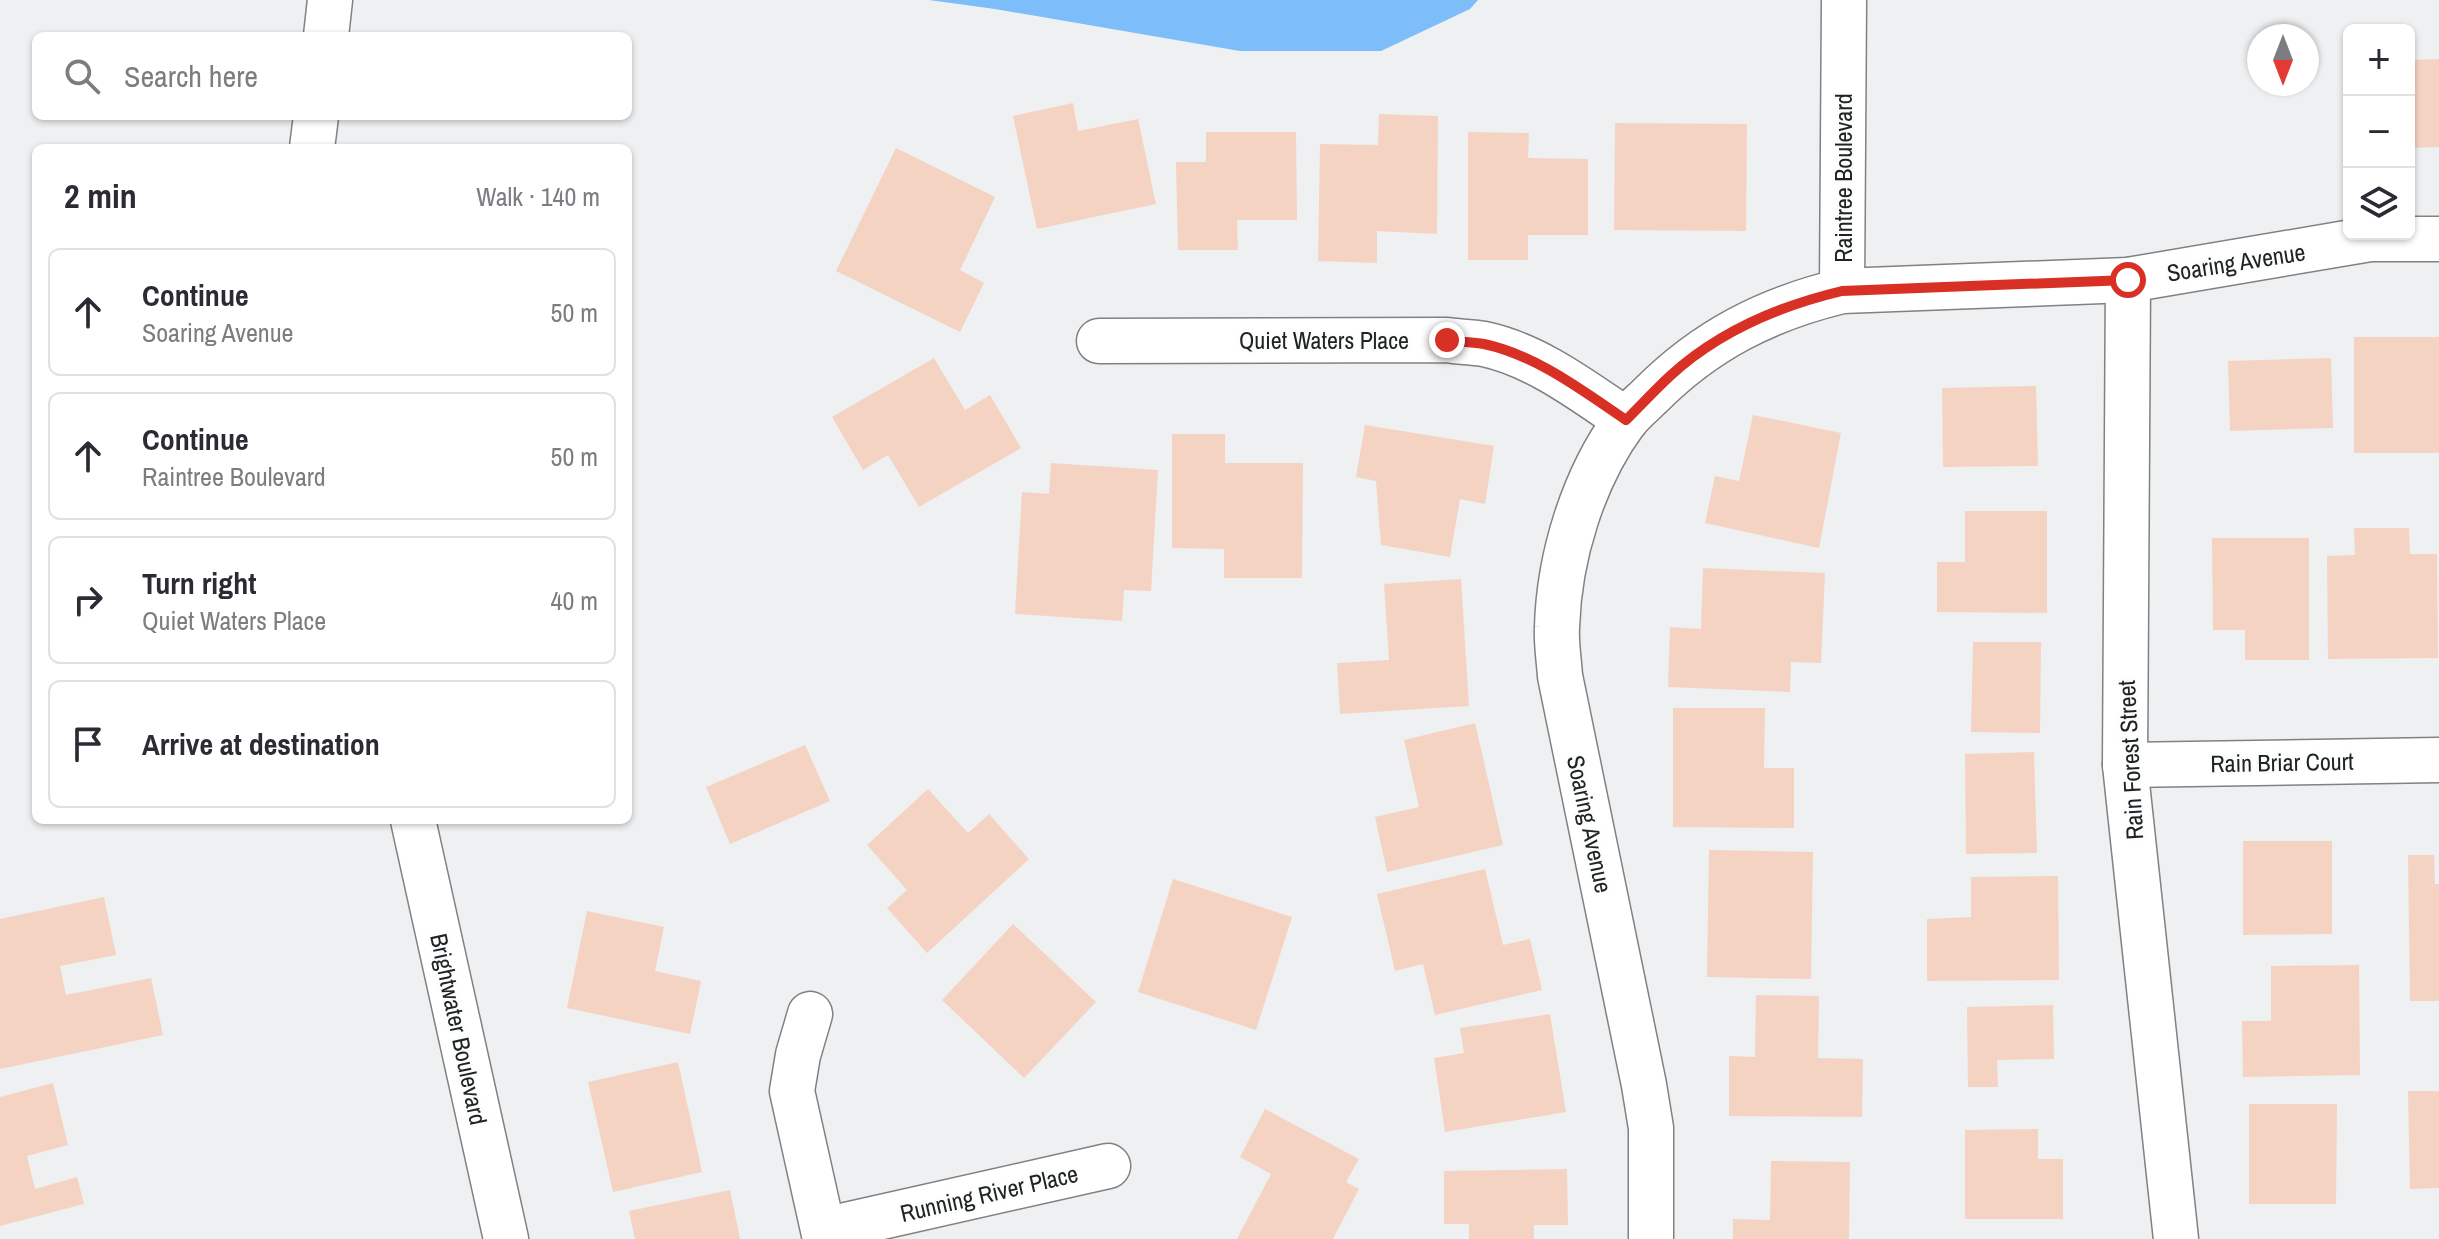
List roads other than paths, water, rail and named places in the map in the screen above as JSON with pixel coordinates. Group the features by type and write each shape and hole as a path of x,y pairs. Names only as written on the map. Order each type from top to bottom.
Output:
{"street":[{"path":"326,32 330,0"},
{"name":"Raintree Boulevard","path":"1626,420 1672,374 1719,340 1797,302 1842,291 1844,0"},
{"path":"312,144 316,120"},
{"name":"Soaring Avenue","path":"1842,291 2128,280 2370,239 2439,239"},
{"name":"Rain Forest Street","path":"2128,280 2125,765 2176,1239"},
{"name":"Quiet Waters Place","path":"1099,341 1447,340 1485,345 1527,359 1584,391 1626,420"},
{"name":"Soaring Avenue","path":"1626,420 1599,466 1575,522 1562,581 1557,628 1560,676 1651,1128 1651,1239"},
{"name":"Rain Briar Court","path":"2125,765 2439,760"},
{"name":"Brightwater Boulevard","path":"414,824 506,1239"},
{"path":"810,1014 792,1091 824,1234"},
{"name":"Running River Place","path":"824,1234 1108,1166"}],"water":[{"path":"929,0 1478,0 1470,9 1381,51 1240,51"}]}
